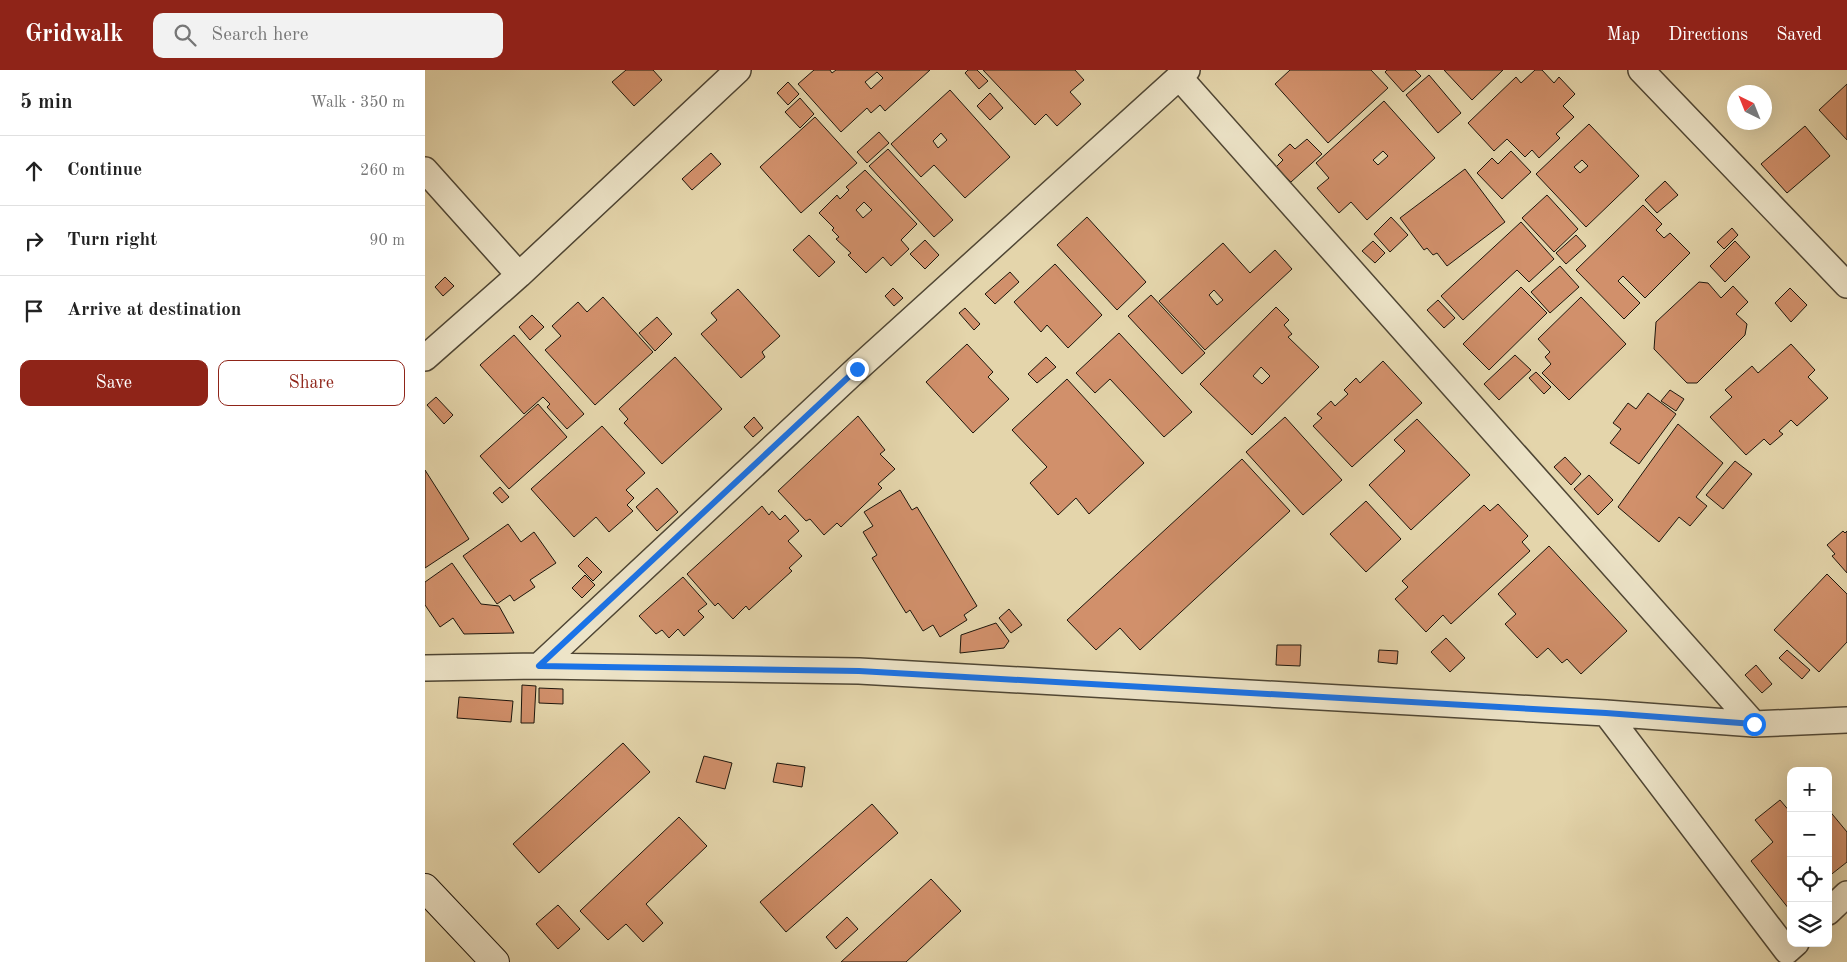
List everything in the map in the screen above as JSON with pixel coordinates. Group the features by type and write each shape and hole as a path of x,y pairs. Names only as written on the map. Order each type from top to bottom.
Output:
{"street":[{"path":"425,358 519,275 738,70"},
{"path":"1641,70 1847,285"},
{"path":"539,666 857,369 1183,73 1754,724"},
{"path":"425,170 519,275"},
{"path":"425,668 539,666 859,671 1606,713 1754,724 1847,720"},
{"path":"1606,713 1787,951 1791,947"},
{"path":"425,888 495,962"},
{"path":"1832,908 1847,894"}],"building":[{"path":"626,70 653,70 662,80 634,106 612,82"},
{"path":"814,70 830,70 832,73 836,70 930,70 885,111 880,105 871,113 867,108 841,132 798,84","holes":["877,72 883,78 871,89 865,82"]},
{"path":"968,70 977,70 988,81 979,89 965,73"},
{"path":"983,70 1075,70 1084,80 1070,92 1081,104 1057,126 1046,114 1035,125"},
{"path":"1290,70 1371,70 1388,88 1328,143 1275,84"},
{"path":"1387,70 1415,70 1421,76 1403,92 1385,72"},
{"path":"1444,70 1503,70 1472,100"},
{"path":"1535,70 1542,70 1554,83 1559,77 1575,94 1563,106 1574,117 1556,134 1560,138 1539,158 1532,150 1525,157 1507,139 1494,151 1468,123 1516,77 1521,83"},
{"path":"1429,75 1461,113 1438,133 1406,95"},
{"path":"788,82 799,94 788,105 777,93"},
{"path":"1847,84 1847,140 1819,110"},
{"path":"950,90 1010,157 965,198 934,165 921,177 891,144","holes":["941,133 947,140 938,148 933,141"]},
{"path":"990,93 1003,108 990,120 977,106"},
{"path":"800,98 814,114 800,128 785,112"},
{"path":"1384,101 1435,158 1367,220 1351,202 1339,213 1317,188 1329,178 1316,163","holes":["1383,151 1388,156 1378,165 1373,160"]},
{"path":"815,117 857,163 801,213 760,167"},
{"path":"1589,124 1639,176 1586,227 1536,174","holes":["1582,160 1588,166 1580,173 1574,167"]},
{"path":"1805,126 1830,156 1787,193 1761,164"},
{"path":"879,132 889,143 867,163 857,152"},
{"path":"1307,139 1322,154 1291,182 1276,167 1283,160 1278,155 1290,144 1295,149"},
{"path":"888,149 953,220 934,237 869,166"},
{"path":"1511,151 1531,172 1502,199 1477,173 1492,158 1498,164"},
{"path":"711,153 721,164 692,190 682,179"},
{"path":"1465,169 1505,222 1447,266 1437,253 1433,255 1427,248 1424,250 1400,218"},
{"path":"865,170 917,224 901,240 909,249 891,266 883,257 866,273 848,255 851,253 836,239 839,237 832,230 834,228 819,213 837,195 840,199 849,190 846,187","holes":["864,202 872,210 863,218 856,210"]},
{"path":"1665,181 1678,195 1657,213 1645,200"},
{"path":"1547,195 1578,229 1554,252 1522,218"},
{"path":"1643,205 1662,224 1656,230 1664,238 1670,233 1690,253 1645,298 1623,276 1618,281 1640,303 1624,319 1576,270"},
{"path":"1087,217 1146,282 1117,310 1057,245"},
{"path":"1391,217 1408,235 1390,252 1374,234"},
{"path":"1521,222 1554,259 1529,282 1517,270 1463,320 1441,296"},
{"path":"1732,228 1738,235 1724,249 1717,242"},
{"path":"809,235 835,262 819,277 793,250"},
{"path":"1576,235 1586,246 1566,264 1556,253"},
{"path":"925,240 939,255 925,269 910,254"},
{"path":"1373,241 1385,253 1375,263 1362,251"},
{"path":"1735,241 1750,257 1725,282 1710,266"},
{"path":"1223,243 1250,273 1275,250 1292,269 1205,350 1159,301","holes":["1214,290 1223,300 1217,305 1209,295"]},
{"path":"1055,264 1102,315 1068,348 1047,325 1041,332 1014,302"},
{"path":"1560,266 1579,287 1550,313 1531,292"},
{"path":"1010,272 1019,282 995,304 985,294"},
{"path":"445,277 454,286 443,296 435,287"},
{"path":"1699,282 1708,283 1721,298 1733,286 1748,302 1736,314 1747,324 1745,335 1697,383 1687,383 1654,349 1656,322"},
{"path":"1521,287 1547,313 1489,370 1463,344"},
{"path":"893,288 903,298 894,306 885,296"},
{"path":"1790,288 1807,305 1791,322 1775,303"},
{"path":"738,289 780,336 762,352 765,357 741,378 701,334 717,320 711,313"},
{"path":"1151,295 1205,353 1182,374 1128,316"},
{"path":"603,297 653,352 595,405 545,350 561,336 552,326 578,302 587,312"},
{"path":"1581,297 1626,344 1569,400 1542,373 1551,364 1545,357 1550,352 1538,339"},
{"path":"1438,300 1455,318 1444,328 1427,310"},
{"path":"1276,307 1289,320 1284,325 1292,334 1288,337 1319,367 1252,435 1200,384","holes":["1261,367 1270,376 1262,384 1253,376"]},
{"path":"965,308 980,324 974,330 959,313"},
{"path":"532,315 544,327 530,340 519,327"},
{"path":"657,317 672,334 655,351 639,333"},
{"path":"1119,333 1192,412 1164,437 1110,379 1095,393 1076,373"},
{"path":"514,335 584,414 567,429 547,407 550,404 543,397 524,414 480,365"},
{"path":"967,344 993,372 988,377 1009,399 973,433 926,382"},
{"path":"1791,344 1815,370 1808,377 1828,398 1797,426 1791,420 1779,431 1783,434 1770,445 1764,439 1746,455 1710,417 1732,397 1725,390 1752,366 1758,373"},
{"path":"1515,355 1531,370 1499,400 1484,384"},
{"path":"675,357 722,409 662,464 624,423 628,419 619,409"},
{"path":"1046,357 1056,367 1037,383 1028,374"},
{"path":"1383,361 1422,403 1352,467 1313,426 1322,418 1317,414 1331,401 1335,406 1348,394 1344,390 1356,378 1360,383"},
{"path":"1536,372 1551,387 1544,394 1529,378"},
{"path":"1067,379 1144,463 1089,514 1076,498 1058,515 1030,483 1047,467 1012,430"},
{"path":"1670,390 1684,399 1676,411 1661,401"},
{"path":"1648,393 1676,414 1639,464 1610,443 1621,429 1613,423 1628,403 1636,409"},
{"path":"436,397 453,415 444,424 427,405"},
{"path":"538,404 567,437 509,489 480,456"},
{"path":"858,416 885,450 880,454 895,469 878,484 882,488 841,527 837,523 824,535 810,519 806,521 778,491"},
{"path":"754,417 763,428 753,437 744,427"},
{"path":"1285,417 1342,480 1303,515 1246,452"},
{"path":"1417,419 1470,475 1411,530 1369,485 1405,451 1394,440"},
{"path":"1678,424 1723,463 1696,497 1707,506 1690,526 1679,517 1659,542 1618,507"},
{"path":"602,426 645,473 626,490 634,498 627,505 633,511 609,532 596,517 574,537 531,489"},
{"path":"1565,457 1581,474 1571,485 1554,467"},
{"path":"1242,459 1290,511 1140,650 1120,628 1096,650 1067,620"},
{"path":"1735,461 1752,474 1723,509 1706,495"},
{"path":"425,470 469,539 425,568"},
{"path":"1589,475 1613,500 1598,515 1574,489"},
{"path":"500,487 509,497 502,503 493,493"},
{"path":"657,488 678,512 657,531 636,507"},
{"path":"900,490 912,510 917,507 977,606 964,615 967,620 940,637 933,625 923,631 910,610 906,613 872,558 877,555 863,532 873,526 864,512"},
{"path":"1366,501 1401,539 1366,572 1330,534"},
{"path":"1498,504 1528,536 1522,542 1530,551 1451,624 1443,615 1426,632 1395,599 1408,587 1402,581 1484,505 1490,511"},
{"path":"762,506 769,515 772,511 780,520 785,515 799,531 788,541 802,556 789,568 792,571 749,610 746,606 733,619 718,603 715,606 687,574"},
{"path":"508,524 521,542 534,532 556,563 530,580 535,587 514,601 510,595 497,604 463,556"},
{"path":"1843,531 1845,533 1847,531 1847,573 1832,556 1835,554 1827,545"},
{"path":"1549,546 1627,631 1581,674 1567,659 1562,663 1548,648 1537,658 1505,624 1516,614 1498,594"},
{"path":"587,557 602,572 593,581 578,566"},
{"path":"452,563 481,604 499,606 514,633 464,634 453,618 440,627 425,605 425,582"},
{"path":"1827,574 1847,594 1847,642 1819,672 1774,630"},
{"path":"585,575 595,585 582,598 572,588"},
{"path":"683,577 707,604 698,611 704,617 684,636 678,629 669,638 662,630 656,634 639,616"},
{"path":"1009,609 1022,625 1011,633 999,618"},
{"path":"996,623 1009,641 1004,648 960,653 961,635"},
{"path":"1446,638 1465,658 1450,672 1431,652"},
{"path":"1277,645 1301,645 1300,666 1276,665"},
{"path":"1379,650 1398,651 1397,664 1378,662"},
{"path":"1787,650 1810,670 1802,679 1779,658"},
{"path":"1756,665 1772,684 1762,693 1745,675"},
{"path":"522,685 536,686 534,723 521,723"},
{"path":"539,688 563,689 563,704 539,703"},
{"path":"459,697 513,701 511,722 457,718"},
{"path":"623,743 650,772 539,873 513,844"},
{"path":"704,756 732,763 725,789 696,782"},
{"path":"777,763 805,767 802,787 773,782"},
{"path":"1780,800 1787,808 1787,906 1751,861 1773,842 1755,820"},
{"path":"872,804 898,833 786,932 760,902"},
{"path":"1832,814 1847,832 1847,862 1832,874"},
{"path":"679,817 707,846 646,904 663,923 643,942 626,924 608,940 580,911"},
{"path":"931,879 961,911 906,962 841,962"},
{"path":"558,905 580,929 558,949 536,924"},
{"path":"847,917 858,929 836,949 826,937"}],"route":[{"path":"857,369 539,666 859,671 1606,713 1754,724"}]}
